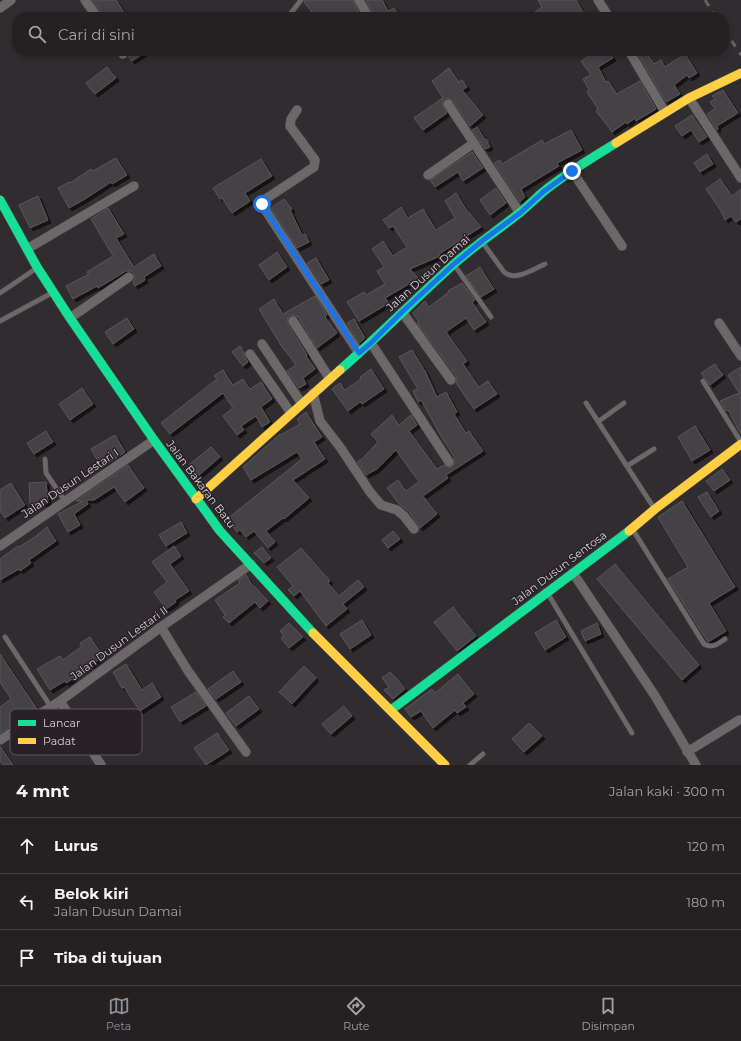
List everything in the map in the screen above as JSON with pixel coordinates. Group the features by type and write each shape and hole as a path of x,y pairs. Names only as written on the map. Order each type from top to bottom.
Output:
{"main road":[{"name":"Jalan Dusun Damai","path":"196,499 313,393 371,343 454,264 520,213 543,192 572,171 665,112 689,98 741,73"},
{"name":"Jalan Bakaran Batu","path":"0,200 37,267 70,318 154,440 220,531 321,642 445,765"},
{"name":"Jalan Dusun Sentosa","path":"391,710 632,529 655,509 741,443"}],"street":[{"path":"85,0 93,12"},
{"path":"359,0 365,12"},
{"path":"598,0 605,12"},
{"path":"632,56 665,112"},
{"path":"689,98 741,178"},
{"path":"448,104 520,213"},
{"path":"297,110 291,119 290,126 316,163 314,167 264,200 262,205 359,353"},
{"path":"428,175 474,143"},
{"path":"572,171 622,246"},
{"path":"27,249 134,186"},
{"path":"70,318 129,277"},
{"path":"402,312 450,380"},
{"path":"293,321 330,378"},
{"path":"720,323 741,356"},
{"path":"371,343 449,462"},
{"path":"262,344 302,404"},
{"path":"250,354 291,413"},
{"path":"313,393 320,421 340,447 370,492 381,506 397,510 404,516 414,529"},
{"name":"Jalan Dusun Lestari I","path":"0,546 154,440"},
{"name":"Jalan Dusun Lestari II","path":"48,709 251,564"},
{"path":"573,573 655,696 696,765"},
{"path":"161,627 188,671 246,752"},
{"path":"60,701 65,709"},
{"path":"687,752 739,720"},
{"name":"Jalan Dusun Lestari II","path":"0,740 10,734"},
{"path":"95,755 101,765"}],"lane":[{"path":"292,12 301,0"},
{"path":"482,241 504,272 509,276 518,276 545,264"},
{"path":"454,264 491,316"},
{"path":"0,293 37,267"},
{"path":"0,321 53,292"},
{"path":"703,381 741,443"},
{"path":"586,403 655,509"},
{"path":"599,421 624,403"},
{"path":"627,466 654,449"},
{"path":"45,459 46,473 65,500"},
{"path":"632,529 704,644 713,646 725,639"},
{"path":"547,593 632,733"},
{"path":"5,637 51,707"},
{"path":"470,765 483,754"}],"building":[{"path":"92,0 116,0 124,12 100,12"},
{"path":"305,0 353,0 359,12 312,12 304,2"},
{"path":"366,0 382,0 388,11 394,8 396,12 372,12"},
{"path":"538,0 576,0 583,12 535,12 542,7"},
{"path":"128,56 140,56 132,61"},
{"path":"589,56 612,56 613,58 598,67 606,82 608,81 617,94 640,81 656,109 636,121 635,118 627,124 626,122 612,132 596,111 598,109 587,92 589,90 583,79 591,75 581,61"},
{"path":"639,56 648,56 654,64 661,60 665,67 682,56 686,56 697,73 689,78 687,75 674,85 680,94 666,102"},
{"path":"107,67 116,78 95,94 86,83"},
{"path":"449,68 459,82 462,80 467,87 462,90 483,115 470,126 453,101 447,98 442,104 447,113 423,130 414,118 443,98 432,81"},
{"path":"723,90 738,113 717,126 717,130 707,114 715,109 710,102 715,99 712,96"},
{"path":"692,115 707,137 699,142 691,130 682,136 675,126"},
{"path":"477,127 490,147 485,149 472,130"},
{"path":"571,130 582,150 557,163 559,166 521,189 525,197 520,202 494,163 500,160 502,164 542,140 544,144"},
{"path":"472,152 483,168 463,181 458,172 435,187 430,180"},
{"path":"707,154 713,164 700,172 694,163"},
{"path":"116,158 127,175 112,184 111,182 69,208 58,188 69,182 70,183 91,169 93,171"},
{"path":"261,159 272,176 245,193 250,201 232,213 213,188"},
{"path":"720,179 732,196 741,189 741,219 736,222 731,216 725,220 721,211 706,189"},
{"path":"496,188 506,203 490,215 480,200"},
{"path":"456,193 466,209 481,227 439,254 440,256 410,269 418,278 385,298 389,303 359,321 347,302 364,292 366,295 385,284 377,271 384,267 372,249 383,241 393,256 407,247 393,226 389,228 383,220 401,207 408,218 423,209 436,230 455,218 445,201"},
{"path":"38,196 48,220 30,228 19,205"},
{"path":"284,199 292,209 290,210 302,235 305,234 309,242 297,248 271,208"},
{"path":"108,208 124,234 116,238 134,267 154,254 161,266 144,277 145,280 135,286 133,282 135,279 134,274 131,271 126,271 98,288 97,286 73,299 66,286 89,274 87,272 113,256 91,219"},
{"path":"277,252 287,267 269,280 259,265"},
{"path":"316,258 329,280 321,284 307,263"},
{"path":"480,267 494,289 481,297 466,276"},
{"path":"462,283 475,300 472,302 486,322 474,330 466,318 446,332 467,361 463,364 479,387 488,381 497,394 474,409 456,383 456,376 417,323 419,322 413,313 425,301 429,307 449,292 448,291"},
{"path":"315,296 327,315 325,317 337,333 317,348 298,317 292,315 288,318 288,324 315,369 303,378 306,384 299,388 287,371 296,365 284,350 259,309 274,299 283,314"},
{"path":"127,318 134,329 113,344 105,332"},
{"path":"354,319 365,338 359,343 347,323"},
{"path":"240,346 248,362 243,366 232,352"},
{"path":"412,350 425,371 437,397 446,392 457,412 454,414 466,433 469,431 483,451 446,475 448,478 423,496 437,514 420,528 409,512 399,504 387,488 398,480 406,491 419,482 396,450 377,469 366,475 357,462 362,459 378,442 371,434 392,415 399,425 411,415 417,425 409,431 437,469 444,465 450,468 454,464 455,458 421,400 418,402 413,391 418,389 399,357"},
{"path":"715,364 723,375 710,385 701,373"},
{"path":"741,367 741,434 728,410 726,411 720,401 739,393 728,375"},
{"path":"371,369 384,389 362,404 360,402 348,411 332,389 340,383 345,390 361,379 360,377"},
{"path":"223,370 233,385 243,379 250,389 261,382 272,399 261,407 270,422 262,427 256,416 241,426 244,430 237,435 223,416 233,408 223,393 170,434 161,423 217,379 214,376"},
{"path":"82,388 93,404 70,420 59,404"},
{"path":"306,412 322,437 314,442 325,459 293,480 309,498 284,519 283,518 266,531 275,542 268,548 254,531 246,537 240,530 237,532 227,519 302,459 297,452 251,480 243,467 280,434 281,435 300,424 297,419"},
{"path":"695,426 710,450 692,461 678,437"},
{"path":"46,431 53,442 34,454 27,443"},
{"path":"115,435 125,452 102,468 91,449"},
{"path":"211,447 220,457 199,475 190,464"},
{"path":"128,465 144,488 125,502 114,487 94,500 86,500 88,504 74,514 80,525 68,532 58,514 83,501 76,501"},
{"path":"722,469 730,480 714,491 706,481"},
{"path":"46,482 48,503 30,504 29,483"},
{"path":"11,483 25,505 5,518 0,511 0,490"},
{"path":"707,492 719,511 711,517 698,497"},
{"path":"682,501 735,587 709,603 726,631 708,642 668,579 688,567 658,517"},
{"path":"181,522 187,533 166,546 159,535"},
{"path":"47,527 56,541 29,560 31,563 20,571 19,569 0,580 0,559 18,546 19,547 38,535"},
{"path":"393,531 400,539 388,548 382,540"},
{"path":"174,546 181,556 170,564 189,591 175,600 176,602 166,609 154,592 167,582 152,562"},
{"path":"262,547 271,558 264,563 254,553"},
{"path":"301,548 330,581 328,583 339,596 358,580 364,587 343,604 347,609 326,626 300,591 294,596 288,590 293,586 277,567"},
{"path":"615,564 699,665 682,680 597,579"},
{"path":"246,575 251,583 268,601 260,608 255,602 229,623 223,617 225,615 215,600 240,583 238,580"},
{"path":"453,607 476,636 457,651 434,622"},
{"path":"362,620 371,635 350,649 340,634"},
{"path":"556,620 566,637 545,650 535,633"},
{"path":"289,623 303,637 289,648 281,638 284,636 280,631"},
{"path":"597,623 601,634 585,641 581,631"},
{"path":"90,637 103,656 73,676 74,678 66,683 65,681 50,690 37,669 60,656 63,660 82,646 80,643"},
{"path":"0,654 37,709 10,709 10,727 0,733 0,707 11,699 0,682"},
{"path":"126,664 142,690 152,683 161,697 142,710 139,709 124,687 122,688 113,672"},
{"path":"304,666 316,678 292,704 279,692"},
{"path":"233,671 241,682 216,699 208,689"},
{"path":"390,672 405,689 393,699 384,690 389,687 382,678"},
{"path":"458,674 474,694 463,703 466,707 457,713 455,710 433,728 421,711 411,717 405,709 432,689 435,693"},
{"path":"196,692 206,706 180,722 171,707"},
{"path":"249,696 259,709 236,726 226,713"},
{"path":"344,706 352,716 331,734 322,724"},
{"path":"529,723 542,736 524,752 512,739"},
{"path":"217,733 229,750 206,765 194,748"},
{"path":"0,746 13,765 3,765 0,761"}],"railway":[{"path":"705,0 713,12"},
{"path":"729,37 741,55"}],"traffic: fast":[{"path":"340,370 462,257 561,178 616,143"},
{"path":"0,200 37,267 70,318 154,440 220,531 313,633"},
{"path":"391,710 629,531"}],"traffic: slow":[{"path":"616,143 689,98 741,73"},
{"path":"196,499 340,370"},
{"path":"629,531 655,509 741,444"},
{"path":"313,633 445,765"}],"route":[{"path":"262,204 359,353 454,264 520,213 543,192 572,171"}]}
